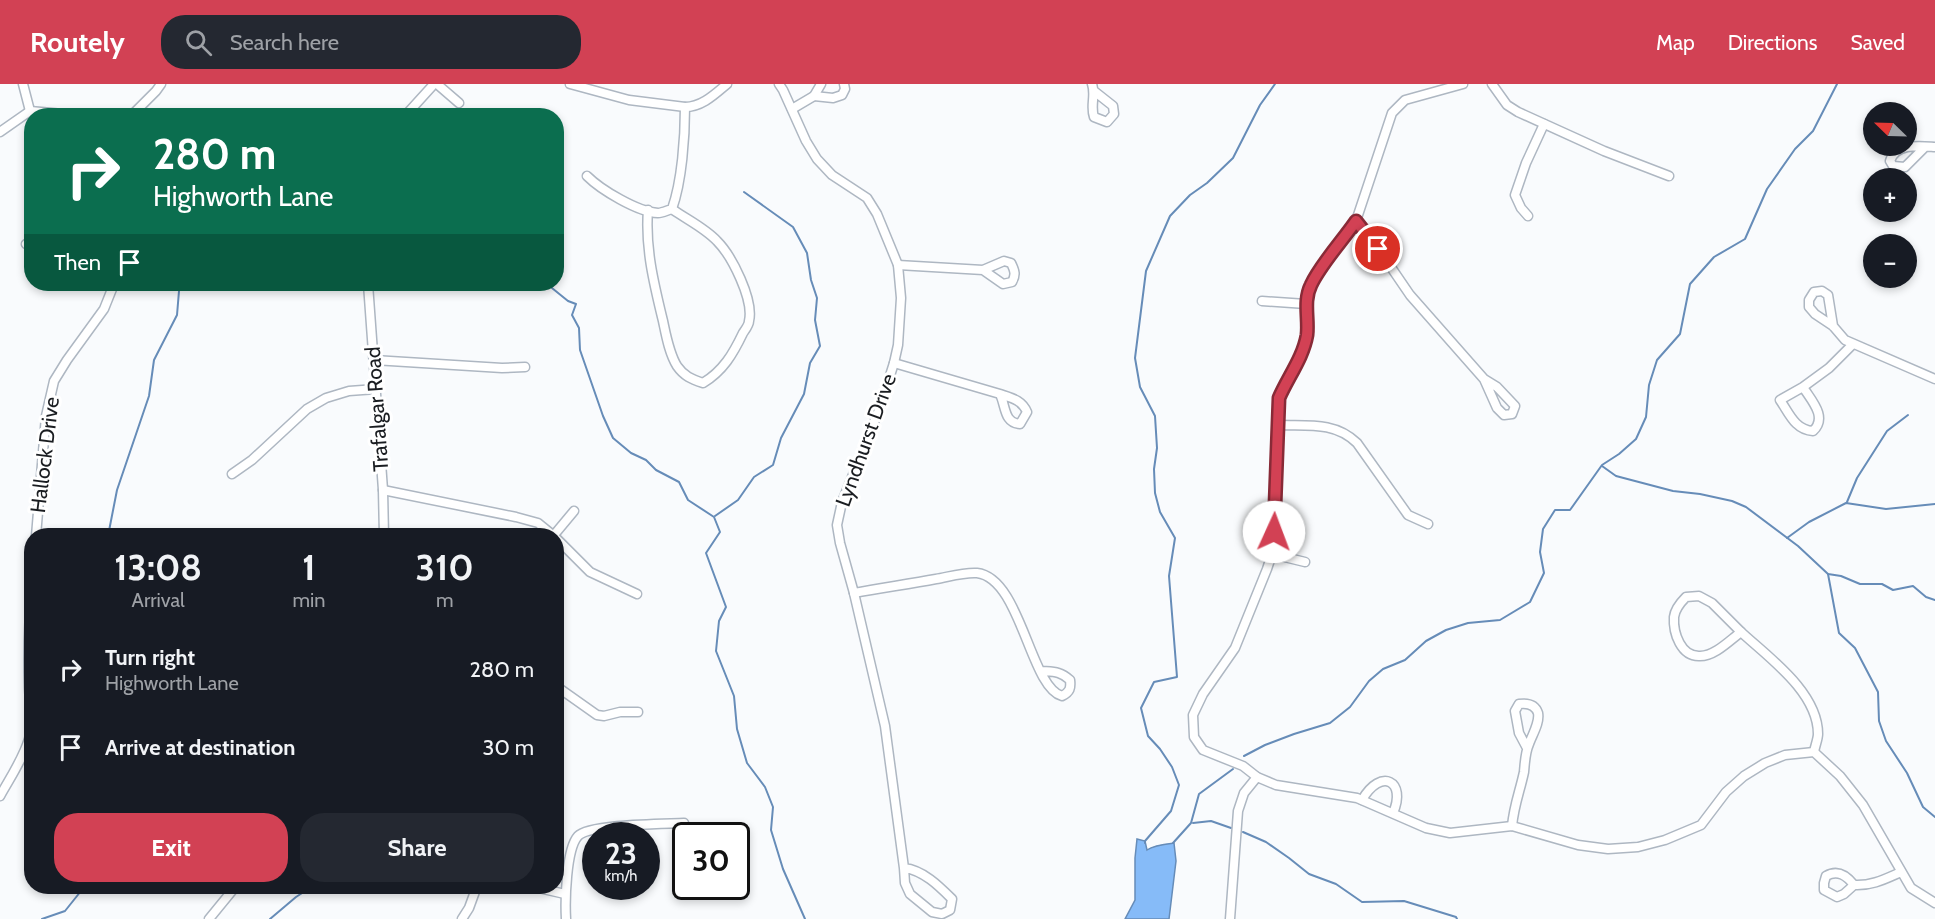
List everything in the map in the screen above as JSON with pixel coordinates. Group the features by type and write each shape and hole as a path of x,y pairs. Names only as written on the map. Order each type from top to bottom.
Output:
{"street":[{"path":"23,84 29,108"},
{"path":"139,108 160,84"},
{"path":"413,108 436,84 459,103"},
{"path":"570,84 629,100 685,107 693,107 707,100 728,84"},
{"name":"Lyndhurst Drive","path":"778,84 817,159 832,175 867,198 878,214 898,265 901,298 898,345 894,363 879,410 842,502 837,525 885,726 905,883 910,894 932,912 942,914 950,910 952,899 943,890 915,869 904,868"},
{"path":"792,109 814,96 821,84"},
{"path":"814,96 833,98 842,95 846,89 844,84"},
{"path":"1463,84 1405,100 1392,113 1356,221 1310,286 1306,304 1307,334 1300,358 1279,398 1272,554 1235,648 1203,694 1193,715 1194,736 1203,750 1243,766 1257,777 1276,786 1362,800 1426,828 1450,833 1512,826 1578,845 1608,849 1638,847 1665,840 1701,825 1726,792 1744,776 1765,763 1785,755 1814,752 1840,776 1863,805 1911,888 1935,903"},
{"path":"1492,84 1507,105 1604,151 1669,176"},
{"path":"672,209 676,196 685,125 685,107"},
{"path":"0,132 24,115"},
{"path":"1528,216 1515,195 1526,163 1544,124"},
{"path":"1925,147 1935,147"},
{"path":"587,176 598,187 621,200 659,213 672,209"},
{"path":"648,210 647,223 652,274 667,340 676,364 687,378 703,382 715,376 729,360 739,342 749,321 748,300 741,279 717,240 672,209"},
{"path":"1356,221 1369,235 1410,295 1484,379"},
{"path":"898,265 983,270"},
{"name":"Hallock Drive","path":"37,528 46,416 54,381 104,309 111,291"},
{"name":"Trafalgar Road","path":"369,291 384,528"},
{"path":"1262,301 1306,304"},
{"path":"1833,326 1852,345 1935,378"},
{"path":"1803,387 1820,418 1819,424 1813,431 1806,430 1794,422 1780,400 1803,387 1840,358 1852,345"},
{"path":"374,360 502,368 525,367"},
{"path":"894,363 1000,394"},
{"path":"232,474 252,460 307,409 326,398 349,391 376,389"},
{"path":"1278,425 1326,426 1348,434 1357,443 1408,515 1428,524"},
{"path":"382,490 516,517 538,523 545,528"},
{"path":"561,528 574,511"},
{"path":"564,545 590,572 637,594"},
{"path":"1272,554 1305,562"},
{"path":"854,593 978,573 994,580 1007,597 1041,671"},
{"path":"1740,632 1714,651 1700,657 1686,652 1678,641 1674,618 1677,606 1686,597 1699,596 1712,603 1800,688 1815,715 1818,735 1814,752"},
{"path":"564,692 597,715 638,712"},
{"path":"1512,826 1514,806 1524,772 1527,748 1538,721 1538,712 1534,706 1527,703 1519,704 1515,711 1519,733 1527,748"},
{"path":"0,796 24,750"},
{"path":"1230,919 1239,812 1244,793 1257,777"},
{"path":"1362,800 1369,788 1376,782 1389,782 1394,785 1398,796 1393,813"},
{"path":"566,919 565,894 574,842 582,833 588,830 672,824"},
{"path":"1854,885 1867,886 1878,883 1901,872"},
{"path":"209,919 228,894"},
{"path":"462,919 474,894"}],"water":[{"path":"1137,839 1145,841 1147,850 1174,843 1176,861 1169,919 1125,919 1135,900"}],"waterway":[{"path":"1145,843 1171,811 1179,785 1172,767 1148,736 1141,708 1154,682 1177,677 1169,576 1175,538 1160,512 1155,493 1154,469 1157,448 1155,416 1140,387 1135,358 1146,271 1170,216 1190,195 1207,183 1233,158 1260,105 1275,84"},
{"path":"1244,756 1265,745 1330,723 1350,707 1369,681 1383,669 1405,660 1426,641 1446,630 1468,623 1500,620 1530,602 1544,573 1540,552 1543,529 1555,510 1570,510 1602,465 1636,439 1646,417 1649,385 1657,360 1680,334 1690,284 1714,257 1745,239 1767,189 1795,149 1813,131 1837,84"},
{"path":"715,516 738,500 754,477 773,465 781,438 804,394 810,363 820,346 815,320 817,298 811,280 807,253 793,227 744,192"},
{"path":"110,528 117,490 149,396 154,360 177,315 179,291"},
{"path":"556,291 576,304 572,315 579,328 580,350 613,438 631,453 646,460 656,470 679,482 688,500 714,517 720,532 706,553 726,607 719,621 716,651 734,696 737,729 747,763 765,787 773,807 771,830 783,869 805,919"},
{"path":"1847,502 1857,478 1887,431 1908,415"},
{"path":"1602,466 1616,476 1673,491 1732,501 1746,507 1798,546 1828,574 1841,576 1860,584 1882,584 1893,590 1913,586 1926,597 1935,600"},
{"path":"1787,538 1809,522 1846,503 1886,509 1935,504"},
{"path":"1828,574 1839,633 1855,648 1878,692 1879,721 1886,741 1907,773 1923,807 1935,817"},
{"path":"1173,843 1191,823 1199,794 1233,769"},
{"path":"1193,823 1211,821 1231,828"},
{"path":"1243,832 1266,842 1309,874 1336,884 1362,902 1404,901 1457,919"},
{"path":"42,919 65,911 79,894"},
{"path":"270,919 301,894"}],"route":[{"path":"1274,532 1279,398 1304,346 1307,334 1306,304 1310,286 1356,221 1378,249"}]}
